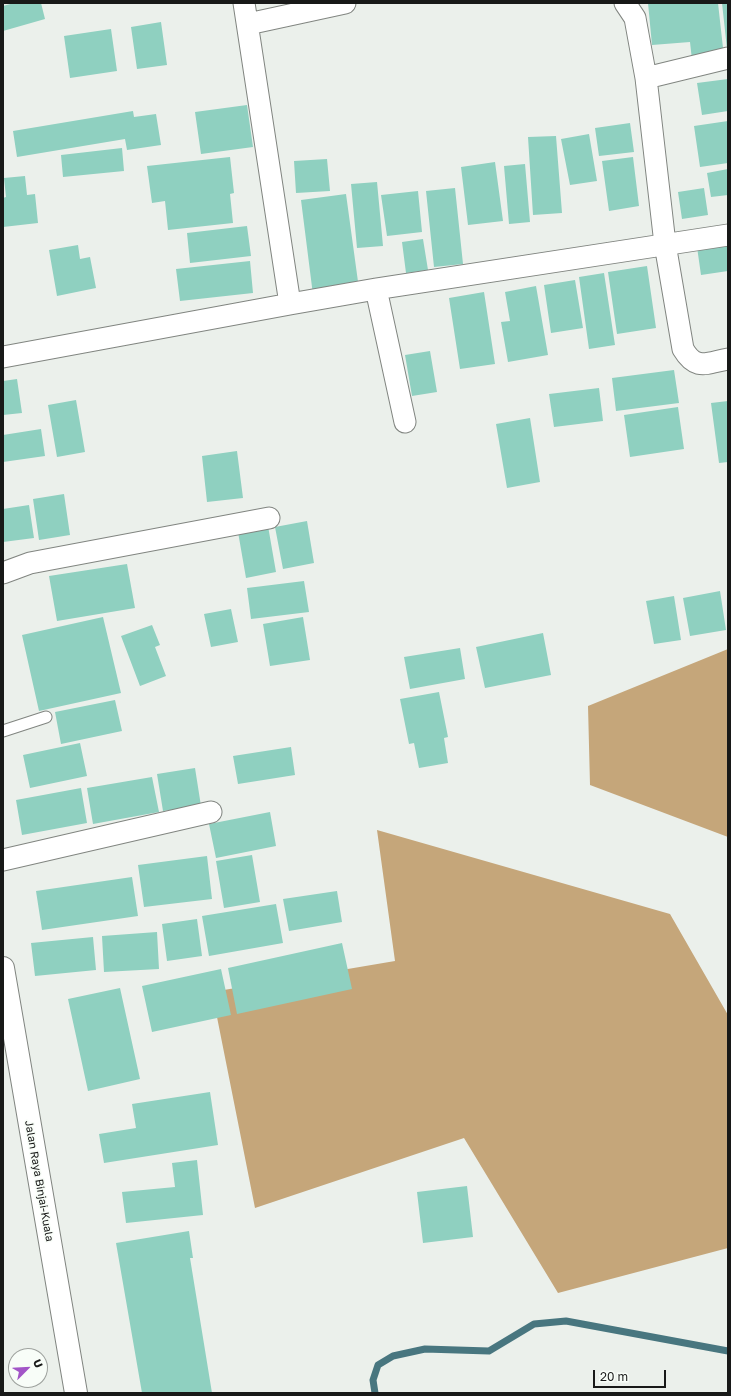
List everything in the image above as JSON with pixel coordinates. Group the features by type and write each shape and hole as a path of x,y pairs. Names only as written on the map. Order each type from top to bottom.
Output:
{"main road":[{"name":"Jalan Raya Binjai-Kuala","path":"3,968 76,1393"}],"street":[{"path":"244,3 290,304"},
{"path":"248,24 345,3"},
{"path":"625,3 635,18 646,78 665,244 683,349 689,359 700,364 728,359"},
{"path":"646,78 728,58"},
{"path":"3,357 376,289 728,235"},
{"path":"376,289 405,422"},
{"path":"3,573 30,563 269,518"},
{"path":"3,860 211,812"}],"lane":[{"path":"3,730 46,717"}],"shaded area":[{"path":"728,649 728,837 590,785 588,706"},
{"path":"377,830 670,914 728,1015 728,1248 558,1293 464,1138 255,1208 212,992 395,961"}],"building":[{"path":"14,3 41,3 45,19 3,31 3,6"},
{"path":"648,3 718,3 724,57 692,60 690,42 652,45"},
{"path":"722,3 728,3 728,49 727,49"},
{"path":"161,22 167,65 137,69 131,27"},
{"path":"111,29 117,71 70,78 64,36"},
{"path":"728,79 728,111 702,115 697,83"},
{"path":"247,105 253,147 201,154 195,112"},
{"path":"133,111 134,117 156,114 161,145 127,150 125,139 17,157 13,131"},
{"path":"728,121 728,163 700,167 694,126"},
{"path":"630,123 634,152 599,156 595,128"},
{"path":"589,134 597,181 570,185 561,139"},
{"path":"556,136 562,213 533,215 528,137"},
{"path":"122,148 124,171 63,177 61,155"},
{"path":"230,157 234,193 230,194 233,223 168,230 165,201 152,203 147,166"},
{"path":"633,157 639,206 609,211 602,161"},
{"path":"327,159 330,191 296,193 294,161"},
{"path":"495,162 503,221 468,225 461,167"},
{"path":"525,164 530,222 509,224 504,166"},
{"path":"728,169 728,195 711,197 707,173"},
{"path":"25,176 27,195 35,194 38,223 3,227 3,198 6,197 4,178"},
{"path":"377,182 383,246 357,248 351,184"},
{"path":"455,188 463,264 434,267 426,191"},
{"path":"704,188 708,215 682,219 678,192"},
{"path":"418,191 422,232 387,236 381,195"},
{"path":"346,194 359,289 313,295 301,200"},
{"path":"247,226 251,256 190,263 187,233"},
{"path":"423,239 428,270 406,273 402,242"},
{"path":"728,242 728,271 701,275 697,247"},
{"path":"78,245 80,259 90,257 96,288 57,296 49,250"},
{"path":"250,261 253,293 180,301 176,269"},
{"path":"647,266 656,328 617,334 608,272"},
{"path":"604,273 615,345 589,349 579,277"},
{"path":"575,280 583,328 551,333 544,285"},
{"path":"536,286 548,355 508,362 501,322 510,321 505,292"},
{"path":"484,292 495,364 460,369 449,298"},
{"path":"430,351 437,392 412,396 405,355"},
{"path":"674,370 679,403 616,411 612,378"},
{"path":"17,379 22,413 3,415 3,381"},
{"path":"599,388 603,421 554,427 549,394"},
{"path":"76,400 85,452 57,457 48,405"},
{"path":"728,401 728,462 719,463 711,403"},
{"path":"678,407 684,449 630,457 624,415"},
{"path":"530,418 540,482 507,488 496,424"},
{"path":"41,429 45,456 3,462 3,435"},
{"path":"237,451 243,498 207,502 202,456"},
{"path":"64,494 70,535 39,540 33,499"},
{"path":"29,505 34,538 3,542 3,509"},
{"path":"307,521 314,563 283,569 275,527"},
{"path":"268,526 276,572 246,578 238,532"},
{"path":"127,564 135,608 57,621 49,576"},
{"path":"304,581 309,612 251,619 247,588"},
{"path":"720,591 726,630 690,636 683,598"},
{"path":"674,596 681,640 654,644 646,601"},
{"path":"231,609 238,642 211,647 204,614"},
{"path":"103,617 121,693 39,711 22,635"},
{"path":"303,617 310,660 270,666 263,624"},
{"path":"152,625 160,645 155,647 166,676 140,686 121,636"},
{"path":"543,633 551,675 485,688 476,647"},
{"path":"460,648 465,679 410,689 404,657"},
{"path":"439,692 448,737 444,738 448,763 419,768 414,743 409,744 400,699"},
{"path":"115,700 122,731 61,744 55,712"},
{"path":"80,743 87,776 30,788 23,755"},
{"path":"291,747 295,775 238,784 233,756"},
{"path":"195,768 201,806 163,811 157,774"},
{"path":"152,777 159,812 93,824 87,788"},
{"path":"81,788 87,823 22,835 16,800"},
{"path":"270,812 276,846 216,858 209,824"},
{"path":"252,855 260,902 224,908 216,861"},
{"path":"207,856 212,899 144,907 138,865"},
{"path":"132,877 138,916 42,930 36,891"},
{"path":"337,891 342,922 289,931 283,899"},
{"path":"276,904 283,943 209,956 202,916"},
{"path":"197,919 202,956 167,961 162,924"},
{"path":"157,932 159,969 104,972 102,936"},
{"path":"93,937 96,970 35,976 31,943"},
{"path":"342,943 352,989 237,1014 228,968"},
{"path":"221,969 231,1015 152,1032 142,986"},
{"path":"120,988 140,1079 88,1091 68,999"},
{"path":"210,1092 218,1145 104,1163 99,1134 136,1128 132,1104"},
{"path":"197,1160 203,1215 126,1223 122,1192 175,1187 172,1163"},
{"path":"467,1186 473,1237 423,1243 417,1192"},
{"path":"189,1231 193,1258 190,1258 212,1393 142,1393 116,1243"}],"waterway":[{"path":"375,1393 373,1380 378,1365 393,1356 425,1349 489,1351 534,1324 566,1321 728,1351"}]}
